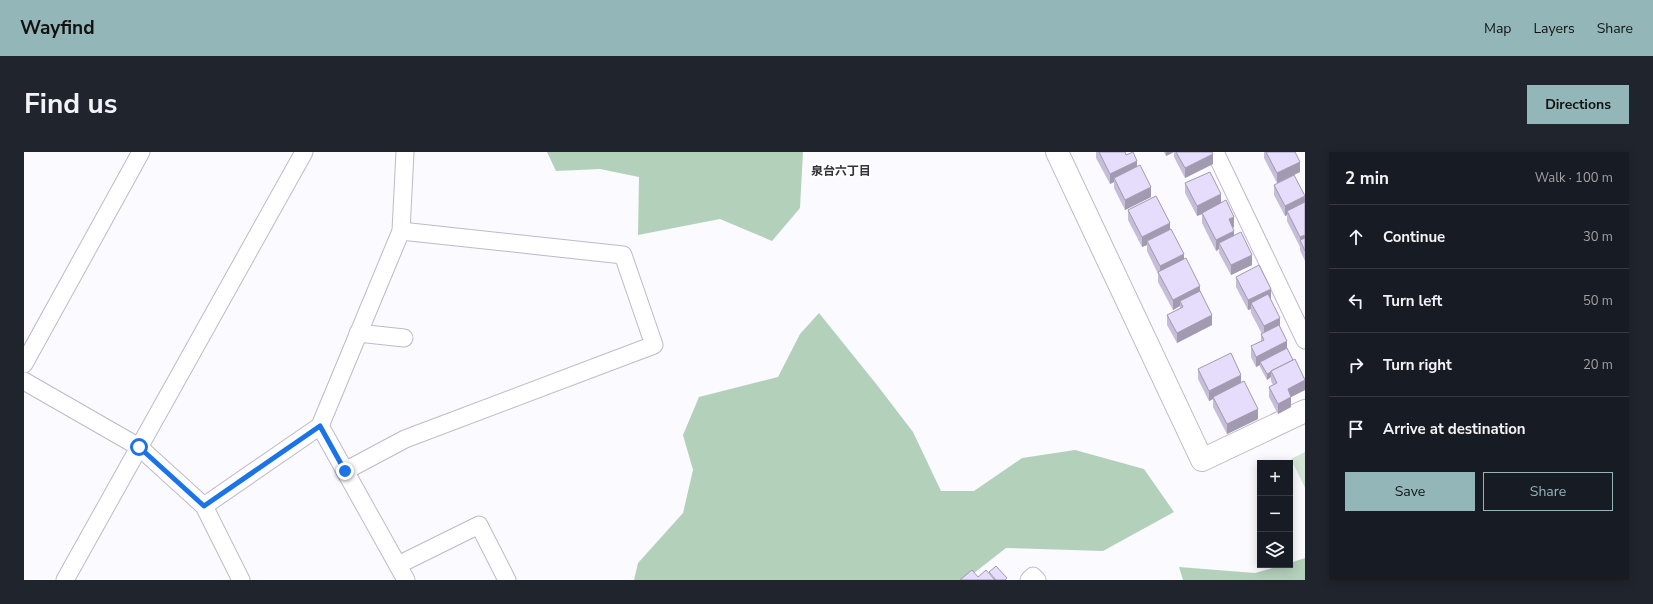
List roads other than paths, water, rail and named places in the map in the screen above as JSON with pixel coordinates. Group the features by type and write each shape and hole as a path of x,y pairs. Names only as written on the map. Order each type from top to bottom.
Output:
{"street":[{"path":"24,364 141,152"},
{"path":"64,580 304,152"},
{"path":"204,506 320,426 401,231 405,152"},
{"path":"1057,152 1202,460 1305,412"},
{"path":"1216,152 1305,340"},
{"path":"345,471 405,439 654,344 623,255 401,231"},
{"path":"358,333 404,338"},
{"path":"24,381 139,447 204,506 241,580"},
{"path":"320,426 406,580"},
{"path":"398,565 478,525 507,580"},
{"path":"1029,580 1033,576 1037,580"}],"district":[{"name":"泉台六丁目","path":"841,171"}]}
